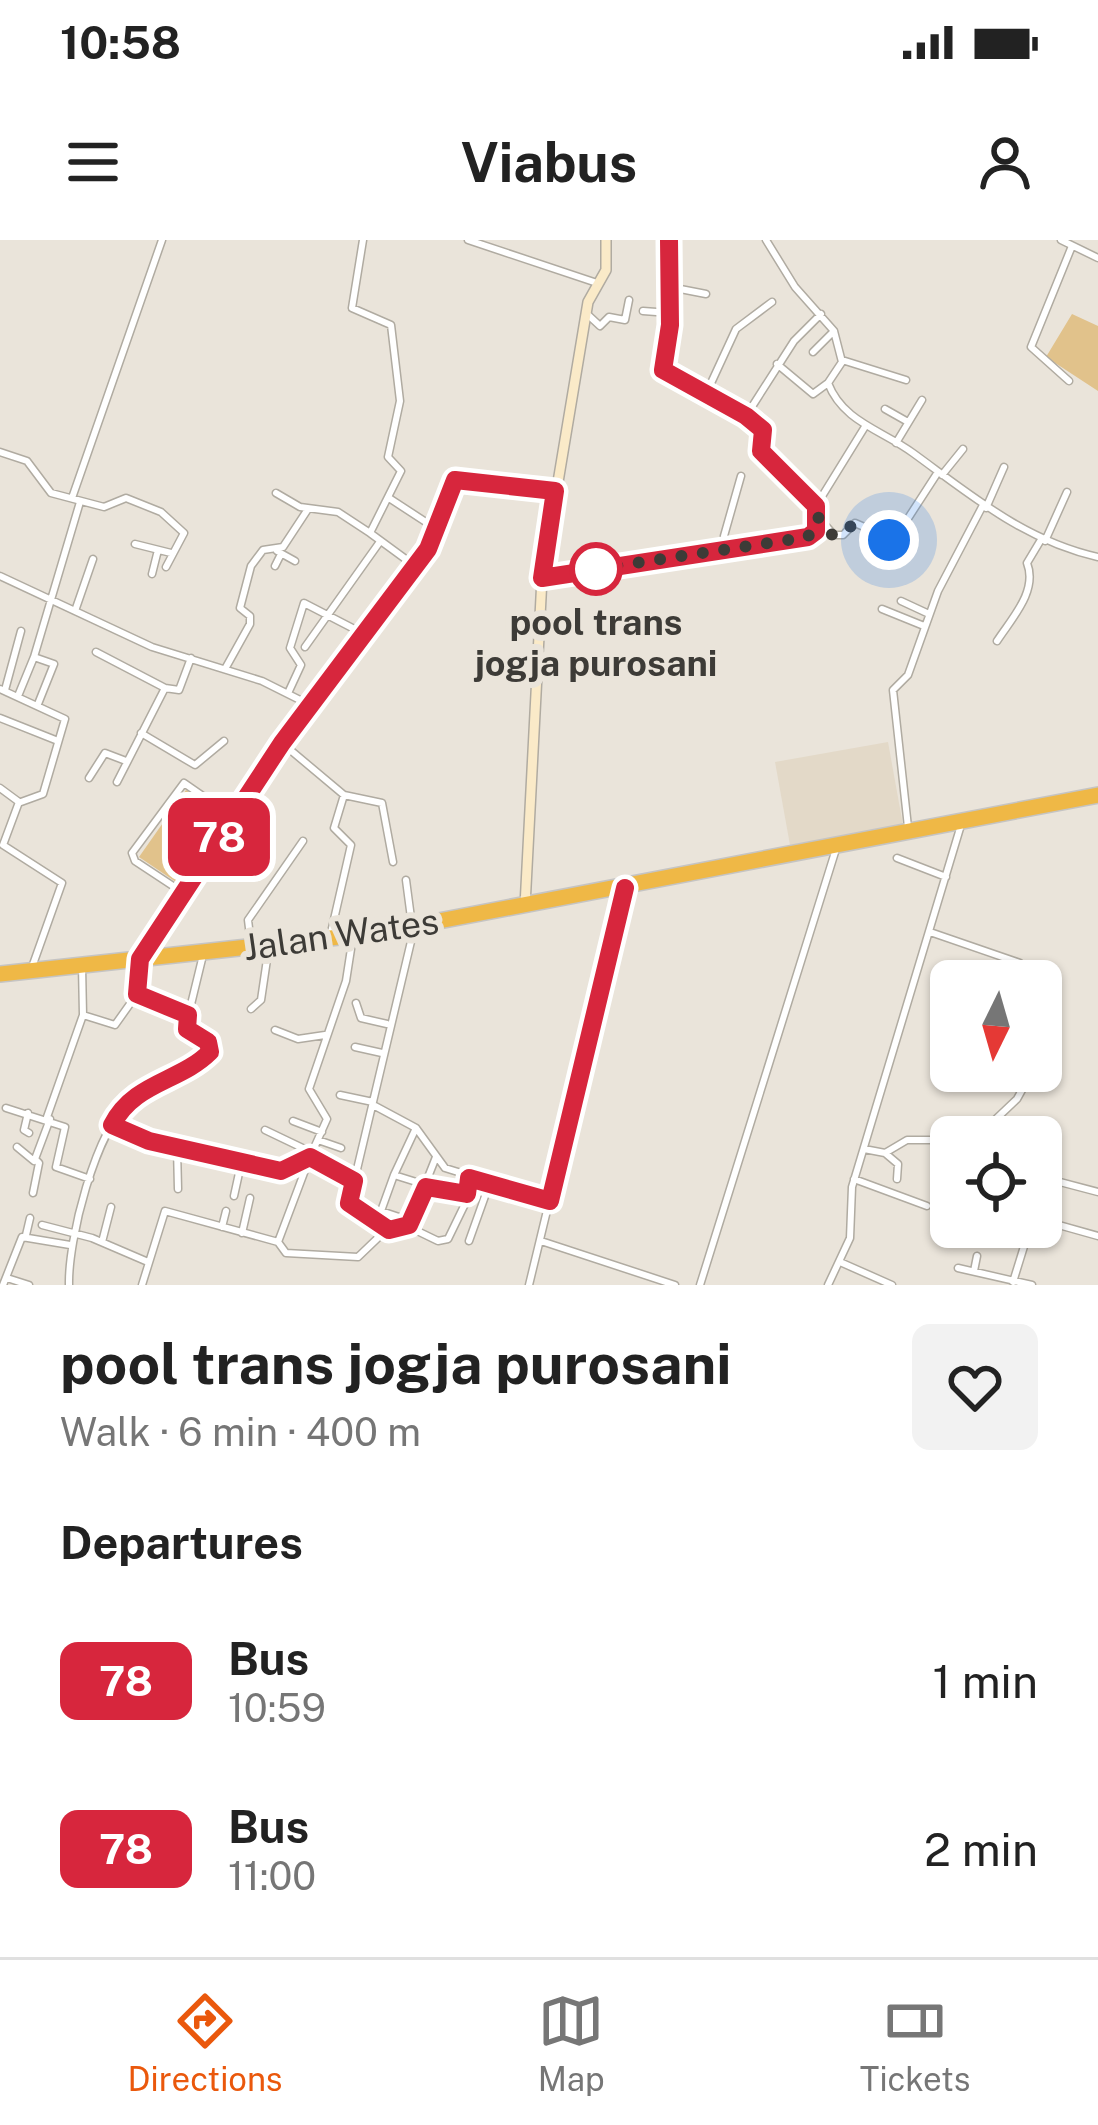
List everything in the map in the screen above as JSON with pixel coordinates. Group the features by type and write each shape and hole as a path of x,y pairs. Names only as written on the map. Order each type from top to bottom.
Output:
{"highway":[{"path":"861,842 1098,798"},
{"path":"861,842 961,824"},
{"name":"Jalan Wates","path":"0,974 353,936 861,842"}],"street":[{"path":"18,696 54,601 76,500 162,240"},
{"path":"363,240 352,308 391,325 400,389 388,457 401,471 370,533"},
{"path":"468,240 597,283"},
{"path":"525,906 542,578 586,315 606,270 606,240"},
{"path":"669,240 670,313 663,370 746,416 764,432 761,451 816,506 818,517 833,536 855,524 894,540 963,449"},
{"path":"766,240 795,287 834,331 842,359 828,383 813,394 777,364"},
{"path":"1061,240 1098,258"},
{"path":"1069,381 1030,347 1072,246"},
{"path":"670,287 706,294"},
{"path":"586,315 600,326 610,317 624,320 628,300"},
{"path":"706,394 736,328 772,302"},
{"path":"643,311 670,313"},
{"path":"746,416 777,364 821,314"},
{"path":"813,352 834,331"},
{"path":"842,359 906,380"},
{"path":"828,383 842,408 984,508 1043,539 1098,557"},
{"path":"896,442 922,400"},
{"path":"886,409 908,422"},
{"path":"816,506 866,425"},
{"path":"0,452 27,461 44,490 104,507 127,498 161,512 184,530 177,553 135,544"},
{"path":"909,830 892,693 908,676 929,614 1004,467"},
{"path":"727,549 724,536 741,476"},
{"path":"83,1016 115,1024 137,994 140,959 282,743 415,566 438,530 455,480 555,491"},
{"path":"997,641 1024,600 1032,577 1029,559 1067,492"},
{"path":"276,493 308,509 333,510 415,566"},
{"path":"388,498 438,530"},
{"path":"275,566 308,509"},
{"path":"542,578 808,537 818,517"},
{"path":"305,647 326,610 380,542"},
{"path":"152,574 158,550"},
{"path":"225,669 250,624 250,616 240,608 251,566 263,550 295,561"},
{"path":"166,567 170,554"},
{"path":"75,611 93,559"},
{"path":"0,577 99,623 288,692 310,705"},
{"path":"901,601 929,614"},
{"path":"288,692 300,668 290,647 301,608 308,602 362,633"},
{"path":"882,609 924,626"},
{"path":"21,631 2,689 65,719 44,794 20,802 3,845 62,883 31,970"},
{"path":"96,652 165,688 179,690 191,658"},
{"path":"34,656 54,664 38,704"},
{"path":"116,782 165,688"},
{"path":"0,718 58,741"},
{"path":"141,733 198,764"},
{"path":"183,893 132,856 198,764 224,741"},
{"path":"282,743 344,794 382,803 393,862"},
{"path":"88,778 105,753 126,761"},
{"path":"184,783 233,817"},
{"path":"0,788 20,802"},
{"path":"330,939 351,845 334,828 344,794"},
{"path":"828,1285 850,1238 854,1179 961,824"},
{"path":"251,1009 261,1000 261,946 248,920 303,841"},
{"path":"700,1285 836,849"},
{"path":"897,859 946,877"},
{"path":"389,1230 349,1203 413,926 406,880"},
{"path":"530,1285 625,888"},
{"path":"930,932 1011,960"},
{"path":"278,1242 327,1119 309,1089 346,981 353,936"},
{"path":"69,1285 70,1245 112,1125 131,1100 208,1055 208,1042 187,1029 203,952"},
{"path":"33,1193 48,1118 83,1016 82,966"},
{"path":"137,994 188,1015"},
{"path":"356,1003 361,1018 387,1024"},
{"path":"275,1030 298,1039 326,1035"},
{"path":"355,1047 382,1053"},
{"path":"999,1116 1022,1092"},
{"path":"340,1095 374,1104 416,1128 445,1168 550,1201"},
{"path":"6,1108 48,1118 66,1128 56,1167"},
{"path":"28,1113 24,1130 29,1133"},
{"path":"293,1121 341,1148"},
{"path":"112,1125 177,1148 286,1171 311,1155"},
{"path":"416,1128 380,1210 446,1241 467,1194 469,1178"},
{"path":"265,1130 354,1181"},
{"path":"885,1153 907,1140 930,1141"},
{"path":"17,1147 37,1162 90,1179"},
{"path":"177,1148 178,1189"},
{"path":"864,1148 885,1153 898,1164 897,1179"},
{"path":"142,1285 163,1212 278,1242 286,1253 353,1258 389,1230 409,1224 436,1157"},
{"path":"233,1196 241,1164"},
{"path":"394,1175 467,1194"},
{"path":"854,1179 927,1206"},
{"path":"1062,1182 1098,1192"},
{"path":"469,1241 489,1185"},
{"path":"242,1233 250,1198"},
{"path":"102,1242 111,1207"},
{"path":"222,1227 226,1210"},
{"path":"29,1285 5,1282 30,1218"},
{"path":"42,1226 76,1233 148,1262"},
{"path":"1062,1226 1098,1236"},
{"path":"26,1235 70,1245"},
{"path":"541,1241 675,1285"},
{"path":"1012,1283 1023,1248"},
{"path":"974,1271 976,1256"},
{"path":"840,1262 892,1285"},
{"path":"958,1268 1031,1285"}],"shaded area":[{"path":"1072,314 1098,326 1098,391 1046,357"},
{"path":"888,742 903,825 790,845 775,762"},
{"path":"186,790 225,817 179,884 139,857"}],"bus line":[{"name":"78","path":"625,888 550,1201 469,1178 467,1194 426,1187 409,1225 389,1230 374,1225 362,1209 350,1205 354,1181 310,1157 281,1171 149,1141 112,1125 131,1100 164,1077 187,1071 210,1052 208,1042 187,1029 188,1015 137,994 140,959 282,743 428,549 455,480 555,491 542,578 808,537 816,531 816,506 761,451 763,430 663,370 670,325 669,240"}],"place":[{"name":"pool trans jogja purosani","path":"596,569"}],"route":[{"path":"596,569 808,537 816,531 818,517 833,536 855,524 889,540"}]}
